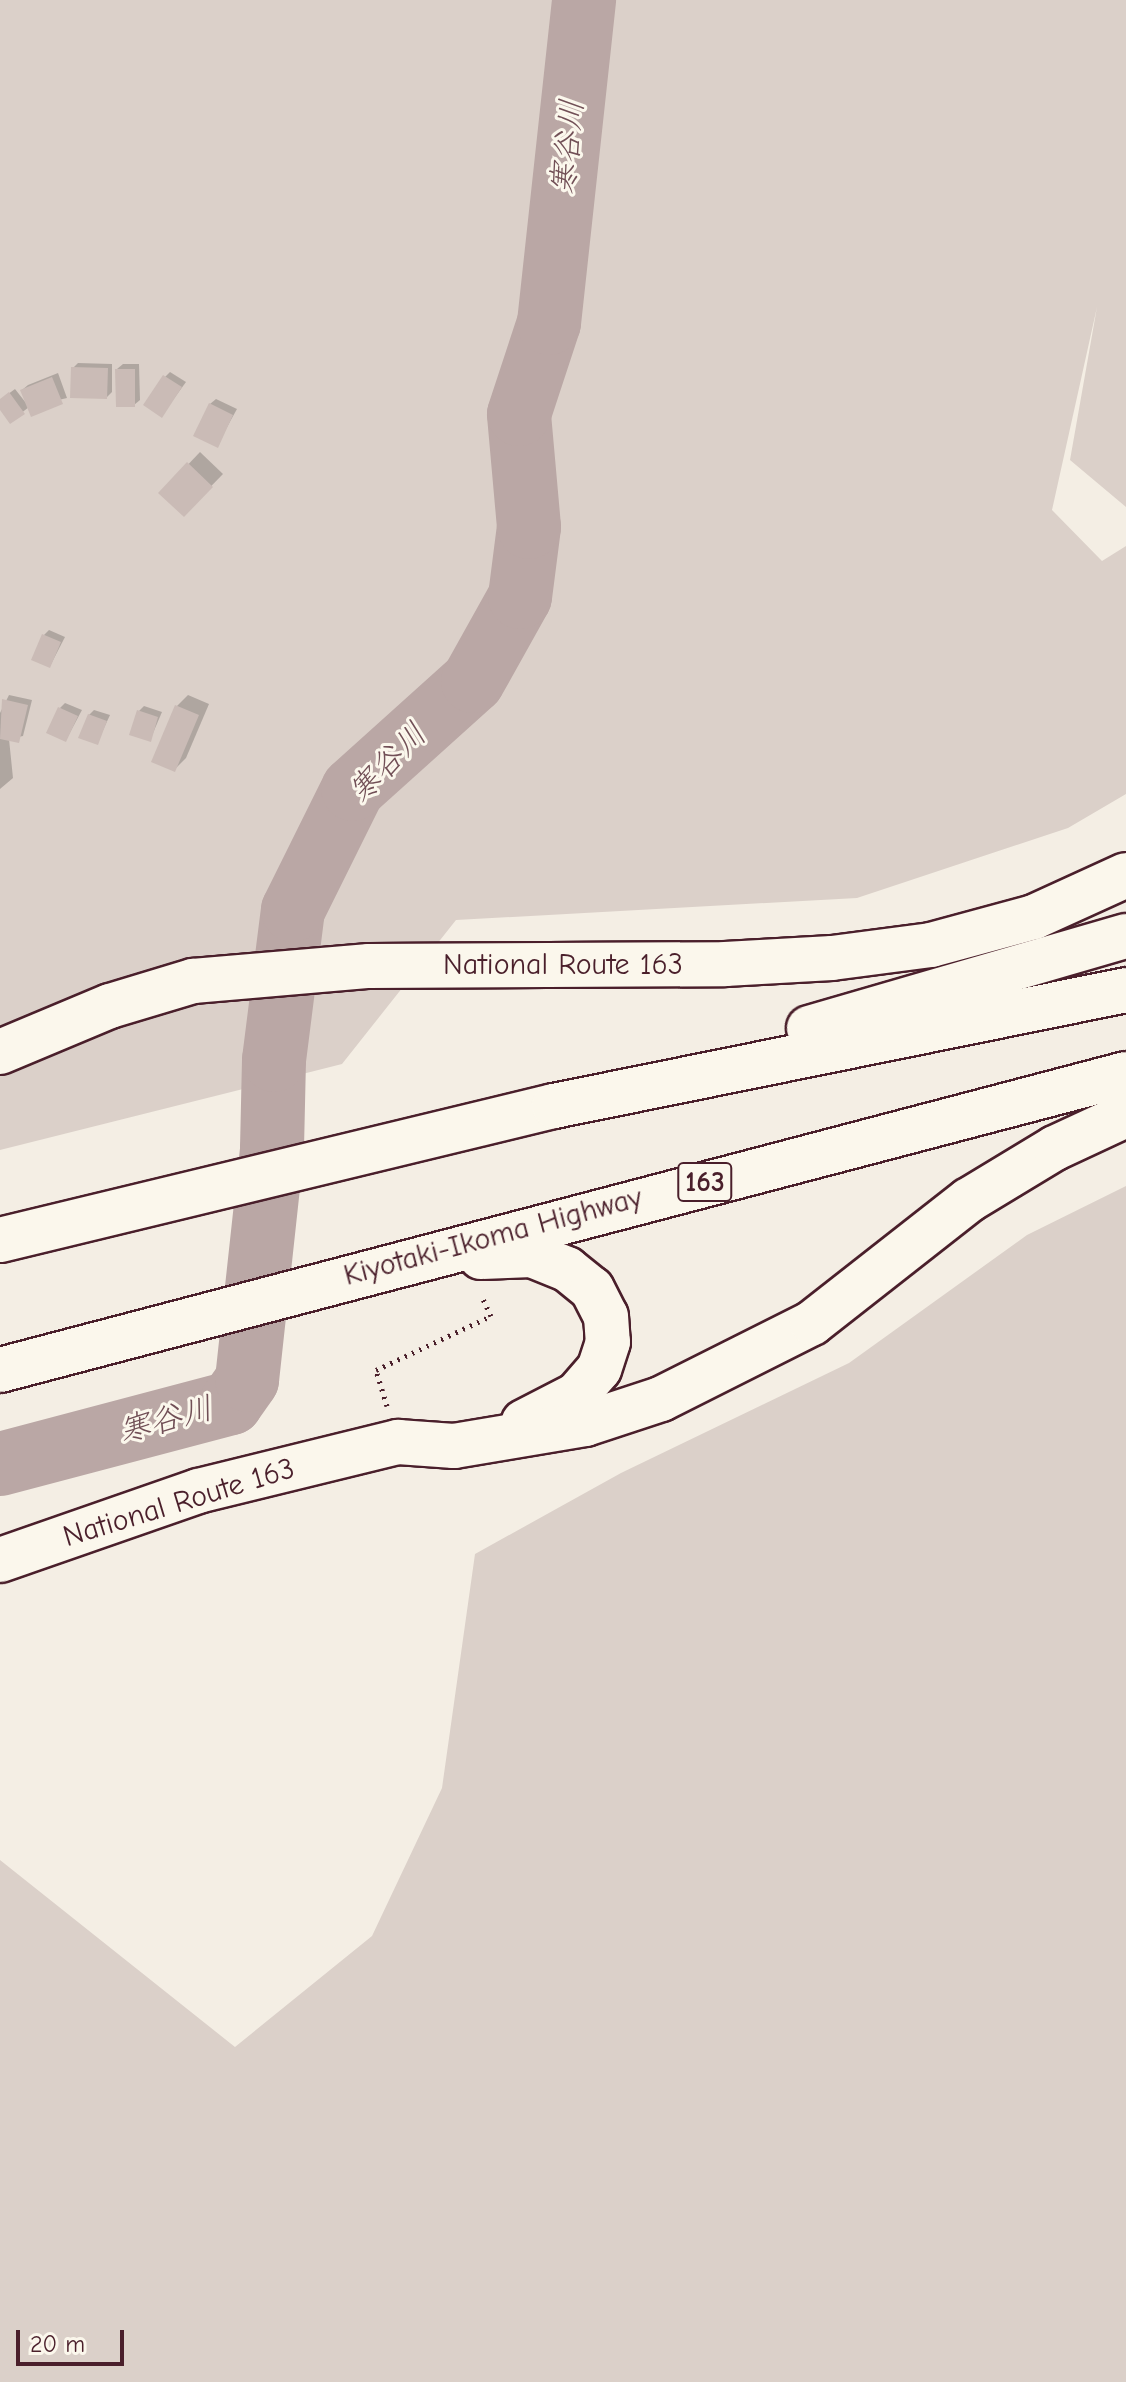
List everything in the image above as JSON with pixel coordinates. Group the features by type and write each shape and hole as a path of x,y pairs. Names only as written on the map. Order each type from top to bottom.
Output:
{"highway":[{"name":"National Route 163","path":"0,1052 110,1006 193,981 369,966 725,964 832,958 931,945 1034,917 1126,875"},
{"path":"554,1106 1126,936"},
{"path":"0,1240 269,1172 554,1106 1126,990"},
{"name":"Kiyotaki-Ikoma Highway","path":"0,1370 285,1292 1126,1074"},
{"name":"163","path":"454,1446 585,1424 737,1365 812,1323 969,1200 1055,1148 1126,1115"},
{"name":"163","path":"285,1292 488,1255 532,1255 567,1269 592,1289 606,1316 608,1342 599,1369 576,1395 544,1415 454,1446"},
{"name":"National Route 163","path":"0,1560 198,1491 398,1442 454,1446"}],"path":[{"path":"398,1442 376,1370 491,1316 480,1292"}],"shaded area":[{"path":"0,0 1126,0 1126,507 1070,460 1097,307 1052,510 1102,561 1126,546 1126,794 1068,828 857,898 456,920 342,1064 0,1150"},
{"path":"1126,1186 1126,2382 0,2382 0,1860 235,2047 372,1936 442,1788 475,1554 621,1473 849,1363 1027,1235"}],"building":[{"path":"71,367 108,368 107,399 70,398"},
{"path":"115,369 135,369 135,407 116,407"},
{"path":"163,375 182,387 162,418 143,405"},
{"path":"52,377 63,404 31,417 20,390"},
{"path":"9,392 25,414 10,424 0,410 0,399"},
{"path":"209,403 233,415 218,448 193,436"},
{"path":"187,462 213,487 184,517 158,493"},
{"path":"42,634 61,642 50,668 31,660"},
{"path":"2,699 28,705 19,743 0,739"},
{"path":"175,705 199,715 175,772 151,762"},
{"path":"58,707 78,716 66,742 46,733"},
{"path":"137,710 158,717 151,742 129,735"},
{"path":"88,714 107,721 98,745 78,738"}],"waterway":[{"name":"寒谷川","path":"0,1464 231,1403 247,1380 272,1148 274,1060 293,910 353,789 473,681 520,597 529,527 519,414 549,323 584,0"}]}
